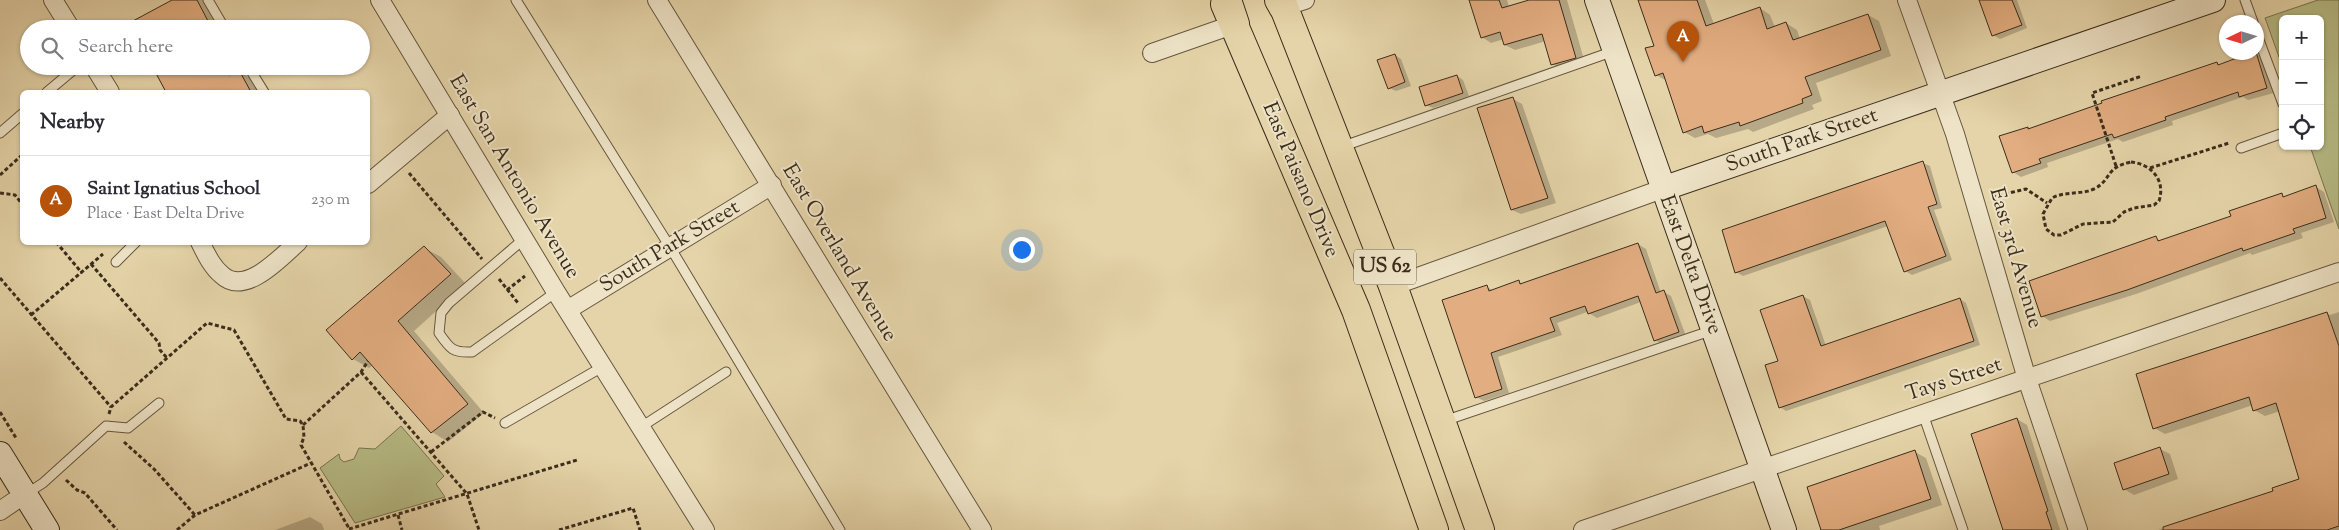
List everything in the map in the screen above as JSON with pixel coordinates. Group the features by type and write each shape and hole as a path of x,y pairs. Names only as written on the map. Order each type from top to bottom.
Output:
{"main road":[{"name":"East Paisano Drive","path":"1223,0 1231,12 1356,310 1434,530"},
{"name":"US 62","path":"1287,2 1338,148 1393,286 1480,530"}],"street":[{"path":"53,0 65,20"},
{"name":"East San Antonio Avenue","path":"380,0 556,292 569,309 705,530"},
{"name":"East Overland Avenue","path":"657,0 982,530"},
{"name":"East Delta Drive","path":"1597,0 1662,189 1784,530"},
{"name":"East 3rd Avenue","path":"1907,0 1941,94 2027,380 2078,530"},
{"name":"South Park Street","path":"1393,286 1662,189 2213,0"},
{"path":"1152,52 1231,12"},
{"path":"100,75 109,90"},
{"path":"370,182 450,115"},
{"name":"South Park Street","path":"569,309 772,185"},
{"path":"202,245 215,268 223,276 238,282 259,275 294,245"},
{"name":"Tays Street","path":"1583,530 2339,272"},
{"path":"0,454 47,530"},
{"path":"0,511 25,494"}],"lane":[{"path":"208,0 220,20"},
{"path":"516,0 670,248 840,530"},
{"path":"2245,0 2250,15"},
{"path":"1338,148 1614,51"},
{"path":"2264,53 2279,93"},
{"path":"49,90 67,75"},
{"path":"254,75 263,90"},
{"path":"0,133 20,116"},
{"path":"2241,148 2279,134"},
{"path":"525,238 449,303 442,314 439,334 448,346 458,353 472,352 556,292"},
{"path":"116,262 133,245"},
{"path":"1441,422 1713,330"},
{"path":"505,423 604,366"},
{"path":"641,427 726,372"},
{"path":"25,494 56,471 104,429 128,428 159,403"},
{"path":"1924,414 1961,529"}],"path":[{"path":"2116,166 2092,93 2142,76"},
{"path":"2150,168 2227,142 2241,148"},
{"path":"0,175 20,157"},
{"path":"2131,162 2141,163 2150,168 2160,184 2159,201 2154,205 2134,208 2124,212 2113,222 2083,224 2067,233 2054,235 2046,229 2043,214 2047,202 2057,195 2076,194 2096,188 2104,182 2110,170 2116,166 2131,162"},
{"path":"410,174 490,268 526,314"},
{"path":"1974,202 2026,189 2047,202"},
{"path":"0,193 15,195 20,201"},
{"path":"59,245 82,273"},
{"path":"32,315 110,248"},
{"path":"91,264 159,343 160,350 167,358"},
{"path":"507,290 527,274"},
{"path":"0,278 111,407"},
{"path":"195,515 154,469 125,443 110,440 104,429 111,407 207,323 234,330 286,419 300,421 303,424"},
{"path":"303,424 361,372 368,361"},
{"path":"361,372 467,494 479,530"},
{"path":"431,452 483,412 505,423"},
{"path":"303,424 304,436 301,445 349,530 577,460"},
{"path":"177,530 195,515 311,463"},
{"path":"56,471 77,490 85,493 117,530"},
{"path":"559,530 633,508 640,530"},
{"path":"398,515 402,530"}],"green space":[{"path":"2318,0 2339,0 2339,229 2311,150 2324,150 2324,15 2279,15 2279,57 2265,18"},
{"path":"401,426 444,476 436,484 445,497 355,523 320,468 339,454 340,459 344,462 354,459 359,448 375,449"}],"building":[{"path":"172,0 197,0 207,20 135,20"},
{"path":"1469,0 1499,0 1502,8 1529,0 1559,0 1576,58 1551,65 1542,34 1504,45 1500,32 1481,38"},
{"path":"1638,0 1697,0 1706,26 1760,7 1767,29 1786,22 1793,40 1868,14 1881,50 1805,77 1812,95 1802,99 1803,103 1740,126 1739,122 1704,133 1702,126 1683,133 1663,73 1655,76 1645,48 1654,46"},
{"path":"1979,0 2012,0 2022,25 1992,36"},
{"path":"1395,54 1405,82 1388,89 1377,60"},
{"path":"2231,60 2258,60 2267,88 2239,97 2238,92 2165,117 2166,120 2114,138 2112,134 2039,159 2041,163 2012,173 1999,136 2028,127 2028,129 2102,103 2101,101 2217,62 2218,65"},
{"path":"157,75 242,75 250,90 165,90"},
{"path":"1457,75 1463,93 1425,106 1419,87"},
{"path":"1513,97 1548,198 1511,210 1477,108"},
{"path":"1923,161 1937,204 1928,207 1946,256 1904,272 1885,221 1735,273 1722,230"},
{"path":"2316,185 2326,218 2293,229 2295,233 2243,251 2242,248 2127,290 2041,317 2029,281 2156,236 2158,241 2231,216 2229,211 2282,193 2283,197"},
{"path":"1638,243 1656,293 1664,290 1679,332 1654,341 1638,296 1588,314 1585,306 1550,318 1555,331 1491,353 1502,389 1475,398 1442,300 1487,285 1489,291 1519,280 1520,284"},
{"path":"424,246 451,274 398,321 468,404 431,433 360,352 352,360 326,330"},
{"path":"1803,295 1821,346 1960,298 1974,341 1779,408 1765,365 1778,361 1760,310"},
{"path":"2327,312 2339,346 2339,526 2327,530 2163,530 2163,527 2273,491 2272,488 2299,479 2276,403 2253,411 2249,397 2153,429 2136,374"},
{"path":"2017,418 2048,511 2046,512 2052,530 2003,530 1971,434"},
{"path":"2160,447 2169,474 2123,490 2114,463"},
{"path":"1915,450 1931,499 1839,530 1821,530 1807,487"}],"place":[{"name":"Saint Ignatius School","path":"1683,62"}]}
